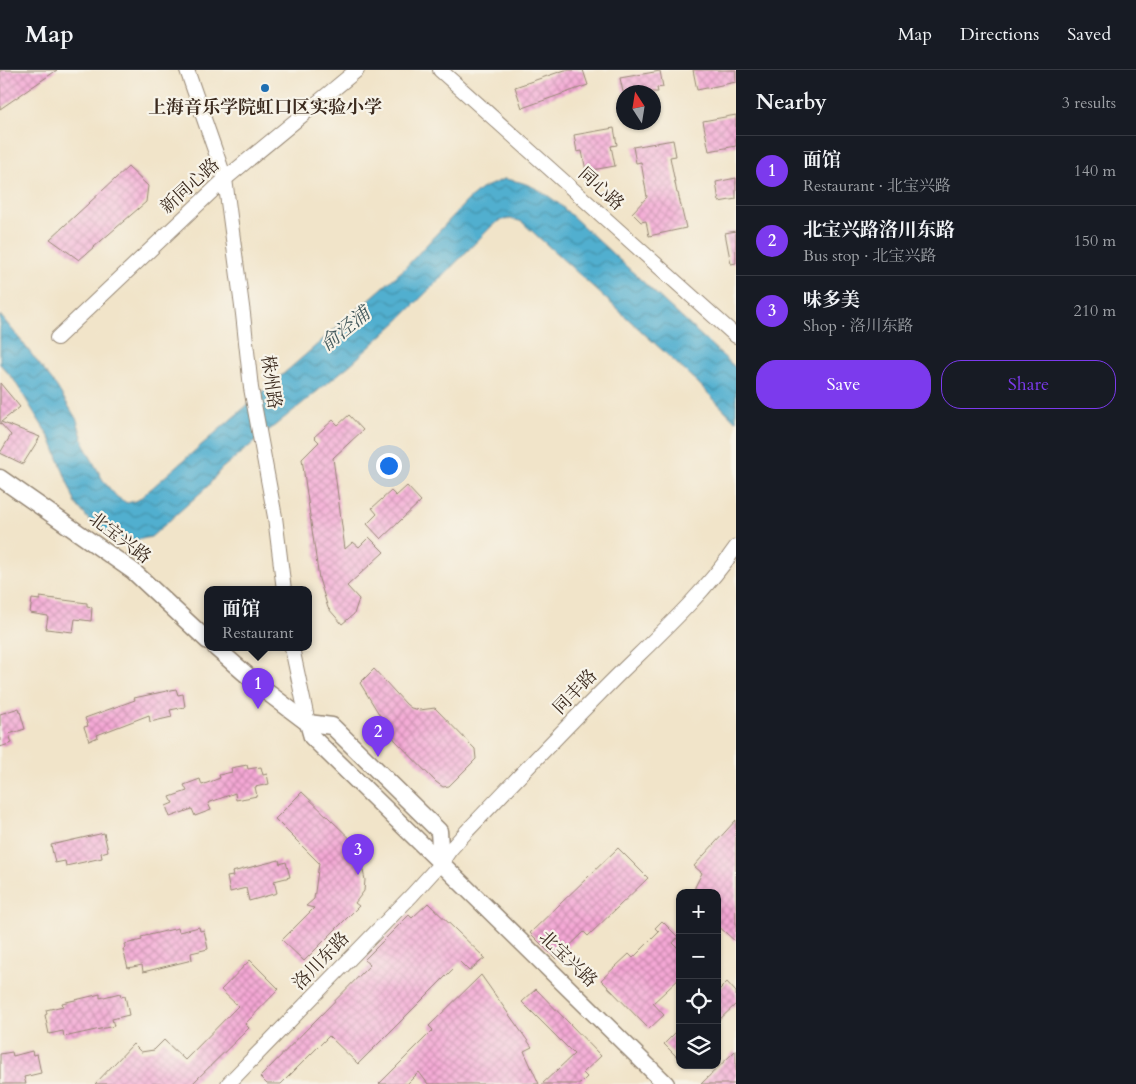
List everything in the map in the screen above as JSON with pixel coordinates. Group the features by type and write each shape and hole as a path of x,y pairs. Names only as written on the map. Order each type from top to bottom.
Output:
{"street":[{"name":"株州路","path":"187,70 225,179 251,388 275,517 284,586"},
{"name":"新同心路","path":"57,338 225,179 357,70"},
{"name":"同心路","path":"440,70 736,336"},
{"name":"北宝兴路","path":"0,478 133,571 204,637"},
{"name":"同丰路","path":"441,863 467,831 697,596 720,570 736,547"},
{"name":"北宝兴路","path":"219,651 262,689 308,723 332,726 439,831 441,863"},
{"path":"293,651 308,723"},
{"name":"北宝兴路","path":"308,723 312,737 666,1084"},
{"name":"洛川东路","path":"228,1084 441,863"}],"water":[{"name":"俞泾浦","path":"504,179 533,187 558,203 736,368 736,422 697,382 522,222 507,219 493,225 400,319 351,364 221,469 208,486 151,537 124,540 112,535 89,520 76,504 51,440 14,380 0,364 0,315 57,387 77,420 85,447 104,482 117,497 127,503 138,500 403,270 467,201 481,189"}],"building":[{"path":"0,70 57,70 0,109"},
{"path":"565,70 583,70 588,85 522,108 515,87"},
{"path":"693,70 736,70 736,82 697,90"},
{"path":"660,71 663,87 661,87 661,85 622,85 620,78"},
{"path":"736,115 736,146 709,151 703,121"},
{"path":"614,128 617,145 611,146 615,166 586,171 582,151 577,152 574,135"},
{"path":"673,140 676,156 670,157 686,228 649,236 646,221 641,222 632,213 647,197 641,162 636,163 633,147"},
{"path":"128,167 148,186 146,202 79,260 50,239"},
{"path":"736,178 736,199 719,202 716,182"},
{"path":"736,231 736,263 731,264 725,233"},
{"path":"0,383 20,407 1,422 40,437 23,464 0,453 11,435 0,423"},
{"path":"349,415 363,430 333,458 345,549 353,542 359,547 369,537 384,552 347,586 359,599 354,614 342,624 328,608 319,579 302,459 319,442 314,437 333,420 338,425"},
{"path":"407,486 421,501 381,539 367,524 377,514 372,508 391,491 396,496"},
{"path":"40,597 87,603 87,606 92,607 91,621 75,619 73,632 46,629 48,616 30,613 32,599 40,600"},
{"path":"374,669 411,708 420,710 435,708 475,749 476,759 449,786 443,787 436,782 395,740 360,683"},
{"path":"176,689 178,695 183,694 185,707 170,710 172,717 150,722 149,715 97,735 98,737 89,741 84,727 88,726 85,718 135,700 134,698"},
{"path":"19,708 25,729 9,734 12,743 0,747 0,714"},
{"path":"247,765 248,769 261,767 263,775 267,774 269,784 255,787 257,796 236,800 235,793 208,803 211,810 195,816 192,809 170,817 166,806 173,803 170,797 187,791 184,785 200,779 202,785 220,778 219,775 232,772 231,768"},
{"path":"302,792 359,847 356,850 365,880 364,891 355,903 359,906 304,961 282,940 314,908 306,906 314,899 319,863 275,819"},
{"path":"736,820 736,942 721,929 721,889 695,889 702,873 694,866"},
{"path":"104,833 108,851 101,853 102,858 66,866 65,861 55,863 51,845"},
{"path":"618,848 648,878 588,936 584,932 556,959 530,933"},
{"path":"279,860 280,864 286,862 290,877 274,881 277,893 249,901 246,888 230,892 227,877 233,876 232,872"},
{"path":"428,903 485,958 469,971 460,962 358,1064 329,1036 281,1084 267,1084 260,1077 370,965 364,960 409,915 412,918"},
{"path":"662,921 676,935 676,939 673,943 676,946 676,982 653,1003 664,1015 649,1029 601,980 629,954 633,958 659,932 655,928"},
{"path":"199,927 200,931 204,930 208,949 191,953 192,960 143,972 142,965 128,968 123,949 126,948 125,944 142,940 141,937 178,928 179,932"},
{"path":"250,960 279,989 245,1024 249,1028 192,1084 95,1084 133,1044 141,1052 154,1050 164,1040 185,1060 238,1006 221,990"},
{"path":"481,975 532,1047 524,1051 539,1084 428,1084 419,1072 407,1084 379,1084 433,1030 429,1026"},
{"path":"727,982 736,992 736,1004 721,1018 721,988"},
{"path":"536,989 601,1056 583,1073 587,1077 580,1084 542,1084 574,1054 522,1002"},
{"path":"120,993 121,997 125,996 129,1015 112,1019 114,1026 64,1037 63,1031 49,1034 45,1015 47,1014 46,1010 63,1006 62,1003 100,994 100,998"},
{"path":"676,1032 676,1056 664,1044"},
{"path":"736,1050 736,1084 701,1084 716,1069 721,1069 721,1065"},
{"path":"32,1051 33,1055 37,1054 41,1073 24,1077 26,1084 0,1084 0,1054 12,1052 13,1056"}],"place":[{"name":"上海音乐学院虹口区实验小学","path":"265,88"},
{"name":"面馆","path":"258,709"},
{"name":"北宝兴路洛川东路","path":"378,757"},
{"name":"味多美","path":"358,875"}]}
